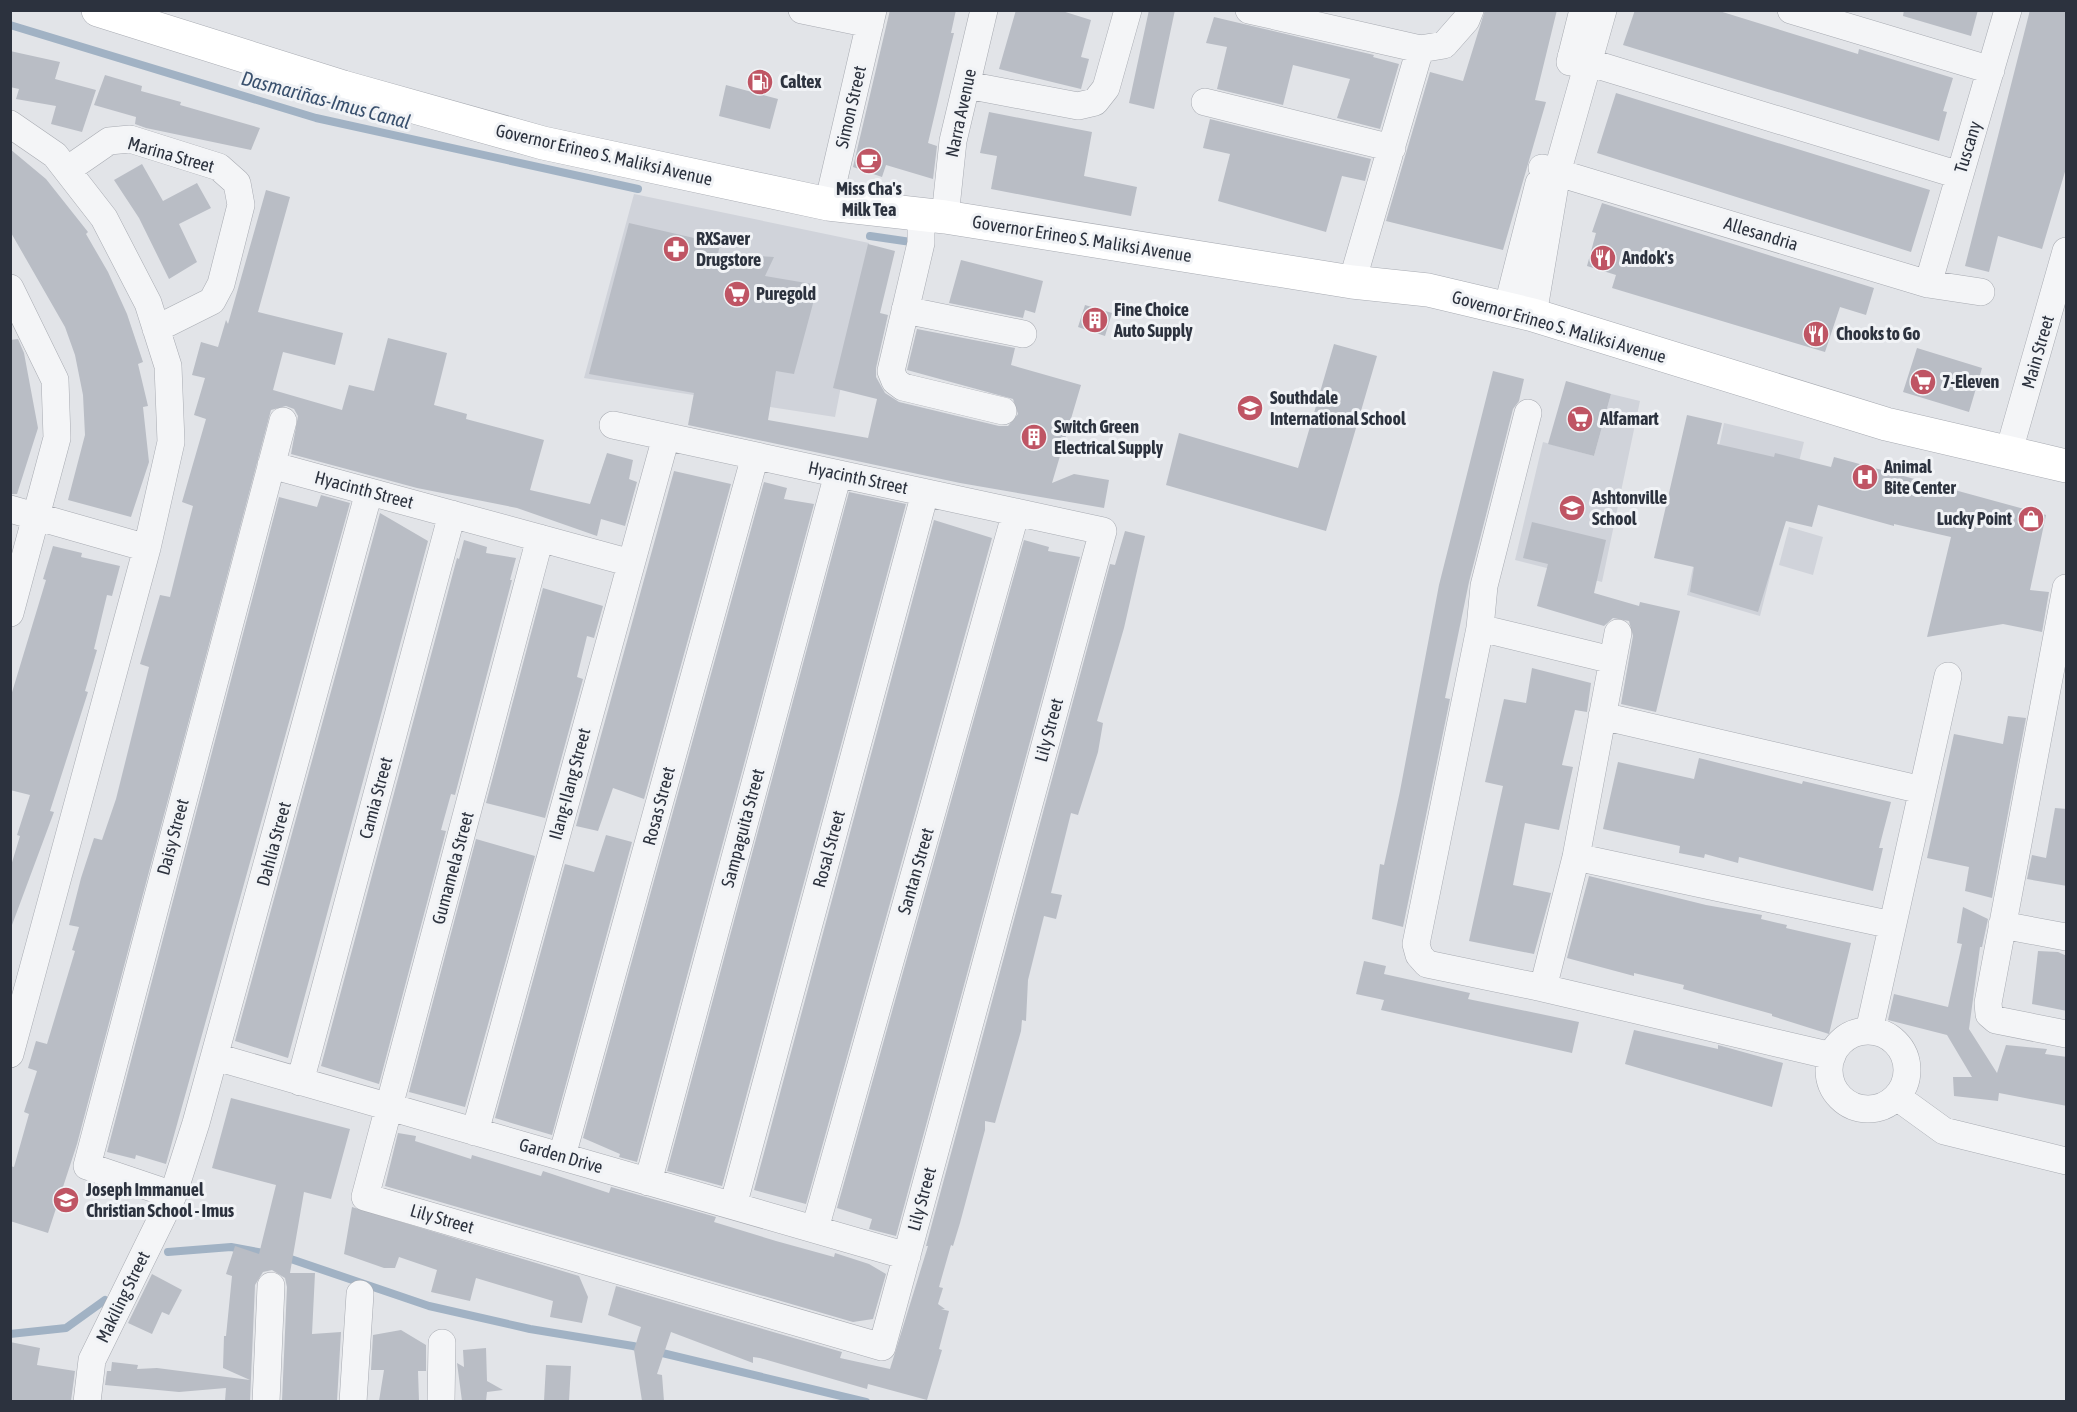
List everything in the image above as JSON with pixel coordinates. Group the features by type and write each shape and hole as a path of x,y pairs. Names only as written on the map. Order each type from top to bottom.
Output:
{"main road":[{"name":"Governor Erineo S. Maliksi Avenue","path":"98,10 343,87 543,143 828,204 933,215 1352,282 1428,290 1520,312 1886,424 2067,466"}],"street":[{"path":"802,10 872,17"},
{"name":"Narra Avenue","path":"984,10 933,215 921,243 891,371 895,381 903,387 1003,411"},
{"path":"967,85 1078,106 1095,102 1106,88 1128,10"},
{"path":"1249,10 1420,50 1444,45 1466,20 1470,10"},
{"path":"1580,59 1583,10"},
{"path":"1520,312 1550,170 1580,59 1603,10"},
{"path":"1791,10 1991,70"},
{"name":"Tuscany","path":"1928,284 2008,10"},
{"name":"Simon Street","path":"828,204 872,17"},
{"path":"1352,282 1420,50"},
{"path":"1580,59 1959,175"},
{"path":"1205,102 1392,147"},
{"path":"10,124 55,155 104,218 148,303 168,366 171,442 147,548 10,1053"},
{"name":"Marina Street","path":"66,170 108,141 130,139 219,167 237,183 241,205 221,284 212,301 156,328"},
{"name":"Allesandria","path":"1550,170 1928,284 1981,292"},
{"name":"Main Street","path":"2009,452 2057,319 2067,251"},
{"path":"10,288 55,380 57,438 38,517 10,613"},
{"path":"905,310 1023,334"},
{"path":"1528,413 1484,586 1480,628 1416,944 1419,955 1427,964 1543,987 1832,1056"},
{"name":"Daisy Street","path":"173,1196 87,1166 283,421"},
{"name":"Hyacinth Street","path":"613,425 1103,531"},
{"name":"Ilang-Ilang Street","path":"475,1132 666,437"},
{"name":"Rosas Street","path":"562,1156 755,456"},
{"name":"Hyacinth Street","path":"271,465 631,563"},
{"name":"Sampaguita Street","path":"648,1182 838,474"},
{"name":"Dahlia Street","path":"173,1196 216,1058 369,492"},
{"name":"Rosal Street","path":"733,1206 925,493"},
{"path":"10,509 147,548"},
{"name":"Santan Street","path":"815,1229 1016,512"},
{"name":"Camia Street","path":"300,1082 452,514"},
{"name":"Lily Street","path":"365,1197 882,1347 1103,531"},
{"name":"Gumamela Street","path":"365,1197 540,538"},
{"path":"2067,588 1988,1003 1989,1014 1996,1020 2067,1034"},
{"path":"1480,628 1612,660"},
{"path":"1543,987 1576,857 1618,633"},
{"path":"1869,1031 1948,676"},
{"path":"1602,716 1922,790"},
{"path":"1576,857 1892,925"},
{"path":"2002,925 2067,937"},
{"path":"1869,1031 1881,1033 1892,1040 1903,1055 1907,1074 1897,1096 1876,1109 1852,1106 1842,1100 1830,1079 1832,1056 1847,1038 1869,1031"},
{"name":"Garden Drive","path":"216,1058 907,1256"},
{"path":"1897,1096 1944,1131 2067,1161"},
{"name":"Makiling Street","path":"87,1401 92,1360 173,1196"},
{"path":"266,1401 271,1286"},
{"path":"353,1401 360,1294"},
{"path":"441,1401 442,1342"}],"shaded area":[{"path":"634,194 869,243 835,417 584,378"},
{"name":"Ashtonville School","path":"1611,394 1640,401 1602,582 1515,560 1543,442 1594,456"},
{"path":"1724,423 1804,442 1760,616 1687,595"},
{"path":"1789,527 1823,537 1813,575 1779,565"}],"building":[{"path":"890,10 956,10 951,33 954,33 928,143 937,146 933,179 886,165 882,177 853,167"},
{"path":"1016,10 1059,10 1091,20 1081,57 1089,59 1081,89 999,69"},
{"path":"1149,10 1175,10 1154,109 1129,103"},
{"path":"1485,10 1557,10 1535,100 1546,102 1503,250 1386,221 1430,72 1463,81"},
{"path":"1635,10 1716,10 1858,54 1859,49 1953,78 1943,111 1947,112 1939,141 1623,45"},
{"path":"1904,10 1978,10 1971,36 1903,16"},
{"path":"2030,10 2067,10 2067,165 2042,249 1998,236 1989,272 1965,266"},
{"path":"1214,17 1374,55 1373,57 1399,64 1380,129 1337,118 1350,79 1293,65 1283,105 1217,89 1227,47 1206,43"},
{"path":"10,51 60,62 55,79 96,90 82,132 51,124 56,106 16,99 19,89 10,87"},
{"path":"105,75 142,86 141,91 181,102 180,105 260,128 251,150 146,128 135,124 136,117 94,105"},
{"path":"726,85 778,99 770,129 719,116"},
{"path":"1616,93 1930,190 1911,252 1597,153"},
{"path":"989,112 1092,132 1084,176 1137,187 1131,216 991,189 997,156 980,153"},
{"path":"1210,119 1371,159 1365,181 1342,176 1326,232 1218,201 1230,154 1203,148"},
{"path":"10,149 46,179 88,232 86,234 108,272 127,314 143,362 138,364 148,406 143,407 149,462 131,517 68,500 85,435 83,395 75,355 65,327 10,231"},
{"path":"142,164 163,201 197,183 211,208 179,224 197,262 169,279 139,218 114,180"},
{"path":"266,190 290,197 258,312 343,333 335,365 283,352 273,390 342,410 349,385 374,391 388,338 447,353 434,405 467,414 466,419 544,440 530,490 590,504 607,453 633,460 629,479 637,482 625,526 601,519 597,536 517,508 417,488 291,454 298,416 294,409 286,406 271,410 77,1144 48,1233 10,1221 10,1166 14,1167 29,1114 24,1112 37,1071 28,1068 36,1041 47,1044 75,951 72,950 79,927 69,925 81,878 94,838 102,840 116,799 149,667 140,664 160,595 170,597 193,506 182,502 206,419 194,415 205,378 192,375 201,342 218,347 226,320 228,324"},
{"path":"1602,203 1874,288 1866,315 1840,307 1825,352 1612,288 1616,275 1587,266 1596,233 1592,232"},
{"path":"629,223 720,244 718,254 774,257 765,276 818,285 794,374 776,371 768,420 868,438 877,399 833,388 868,244 895,251 880,313 888,315 876,368 876,377 885,393 899,402 999,426 1008,426 1018,414 1013,399 907,370 917,329 1015,348 1011,365 1081,385 1052,483 1074,474 1109,480 1104,508 960,483 688,425 694,393 589,374"},
{"path":"961,260 1043,281 1035,313 1025,310 1023,318 949,303"},
{"name":"Fine Choice Auto Supply","path":"1085,305 1112,313 1105,336 1078,327"},
{"path":"18,339 24,353 38,428 17,494 10,494 10,340"},
{"path":"1334,344 1377,356 1326,531 1166,485 1179,433 1298,468"},
{"path":"1917,348 1982,368 1969,412 1903,392"},
{"path":"1493,371 1524,379 1519,401 1513,409 1469,582 1445,698 1450,699 1403,927 1372,919 1380,864 1384,865 1400,791 1439,585"},
{"name":"Alfamart","path":"1566,381 1611,394 1594,456 1548,444"},
{"path":"1687,415 1722,423 1717,444 1774,457 1775,453 1831,467 1834,457 2046,515 2030,590 2049,592 2042,632 2003,624 1927,637 1951,537 1894,524 1894,526 1818,505 1812,527 1786,521 1758,612 1690,592 1694,567 1654,558"},
{"path":"674,471 731,484 644,799 613,788 598,831 576,826"},
{"path":"764,482 787,488 784,499 814,504 637,1162 619,1157 620,1154 583,1138"},
{"path":"849,492 906,504 722,1186 667,1171"},
{"path":"321,495 350,503 166,1164 136,1155 135,1159 107,1152 279,497 317,507"},
{"path":"380,513 428,541 288,1058 235,1041"},
{"path":"934,520 992,538 806,1204 754,1190"},
{"path":"1532,522 1606,540 1594,593 1639,606 1640,602 1680,611 1656,712 1621,704 1633,636 1629,621 1613,618 1604,626 1537,606 1548,564 1523,558"},
{"path":"1125,531 1145,536 1124,628 1097,721 1103,723 1098,752 1078,815 1071,813 1051,893 1062,895 1056,919 1044,916 1028,980 1026,1021 1022,1020 1021,1031 995,1123 985,1121 985,1130 960,1223 939,1287 943,1288 938,1304 945,1309 941,1309 949,1311 939,1349 942,1350 927,1400 868,1384 867,1389 760,1358 753,1357 753,1363 671,1332 657,1374 662,1375 664,1401 642,1401 634,1350 641,1327 608,1315 616,1286 842,1352 840,1358 890,1369 928,1246 926,1246 1110,564 1115,565"},
{"path":"464,540 487,547 486,553 516,558 455,795 451,794 441,830 446,831 379,1084 321,1066 457,558 459,559"},
{"path":"1024,540 1049,547 1048,551 1080,557 896,1236 869,1229 872,1219 837,1208"},
{"path":"53,546 82,553 81,557 120,566 112,596 107,595 94,649 97,650 85,691 88,692 50,811 54,812 12,925 10,869 20,836 17,835 30,795 10,790 10,699 46,580 43,579"},
{"path":"543,588 603,606 594,638 587,636 577,677 583,679 545,818 486,803"},
{"path":"1532,668 1591,683 1587,712 1575,710 1562,765 1573,767 1559,830 1525,823 1513,885 1551,893 1534,954 1469,941 1503,786 1485,782 1504,699 1526,703"},
{"path":"2008,716 2026,718 1992,898 1965,891 1969,867 1927,858 1954,734 2003,744"},
{"path":"1699,758 1802,784 1803,781 1891,802 1879,848 1883,848 1873,891 1739,857 1738,863 1705,854 1704,858 1679,853 1680,846 1603,829 1618,762 1694,779"},
{"path":"2055,808 2067,809 2067,886 2027,879 2032,855 2046,858"},
{"path":"606,835 632,842 552,1135 495,1118 565,864 594,872"},
{"path":"476,839 535,856 465,1107 409,1092"},
{"path":"1589,876 1706,905 1762,915 1761,919 1787,925 1786,928 1851,943 1829,1034 1772,1016 1772,1014 1683,989 1684,985 1634,973 1634,976 1567,958"},
{"path":"1963,907 1988,919 1982,947 1980,947 1969,1029 1997,1073 2006,1045 2047,1049 2045,1054 2067,1057 2067,1106 1999,1093 1998,1101 1954,1096 1953,1077 1972,1077 1947,1035 1888,1020 1894,994 1948,1007 1962,944 1957,943"},
{"path":"2038,951 2058,952 2067,956 2067,1011 2032,1004"},
{"path":"1364,961 1386,966 1384,974 1470,993 1468,999 1579,1022 1572,1053 1381,1010 1384,1000 1356,994"},
{"path":"1634,1030 1718,1049 1718,1045 1783,1063 1772,1107 1625,1064"},
{"path":"231,1098 350,1129 331,1199 304,1192 290,1273 315,1273 312,1334 341,1332 337,1401 282,1401 287,1287 285,1278 272,1270 263,1272 255,1285 250,1401 225,1401 226,1388 179,1392 105,1385 107,1371 111,1371 112,1362 138,1365 137,1369 157,1368 250,1380 223,1368 224,1336 226,1336 232,1276 226,1274 235,1246 259,1254 276,1185 212,1168"},
{"path":"398,1133 416,1136 415,1141 471,1159 472,1155 541,1176 543,1171 609,1193 611,1187 716,1217 714,1222 776,1241 834,1257 835,1253 869,1264 886,1274 873,1319 853,1322 385,1186"},
{"path":"352,1207 579,1276 588,1297 582,1323 550,1317 553,1301 476,1278 470,1301 431,1292 437,1270 399,1257 395,1268 384,1268 344,1254"},
{"path":"152,1274 182,1290 169,1315 162,1312 152,1334 128,1323"},
{"path":"401,1330 426,1345 426,1371 418,1371 419,1401 379,1401 384,1370 371,1370 373,1335"},
{"path":"10,1342 40,1348 37,1365 75,1371 71,1401 10,1401"},
{"path":"486,1348 487,1381 503,1390 487,1392 486,1401 462,1401 457,1363 464,1367 463,1350"},
{"path":"546,1365 571,1366 569,1401 544,1401"}],"waterway":[{"name":"Dasmariñas-Imus Canal","path":"10,25 316,118 638,189"},
{"name":"Dasmariñas-Imus Canal","path":"870,236 911,242"},
{"path":"168,1252 231,1247 269,1254"},
{"path":"282,1256 429,1306 530,1329 633,1346 866,1402"},
{"path":"10,1334 66,1328 105,1300"}],"place":[{"name":"Caltex","path":"760,82"},
{"name":"Miss Cha's Milk Tea","path":"869,161"},
{"name":"RXSaver Drugstore","path":"676,249"},
{"name":"Andok's","path":"1603,258"},
{"name":"Puregold","path":"737,294"},
{"name":"Fine Choice Auto Supply","path":"1095,320"},
{"name":"Chooks to Go","path":"1816,334"},
{"name":"7-Eleven","path":"1923,382"},
{"name":"Southdale International School","path":"1250,408"},
{"name":"Alfamart","path":"1580,419"},
{"name":"Switch Green Electrical Supply","path":"1034,437"},
{"name":"Animal Bite Center","path":"1865,477"},
{"name":"Ashtonville School","path":"1572,508"},
{"name":"Lucky Point","path":"2031,519"},
{"name":"Joseph Immanuel Christian School - Imus","path":"66,1200"}]}
